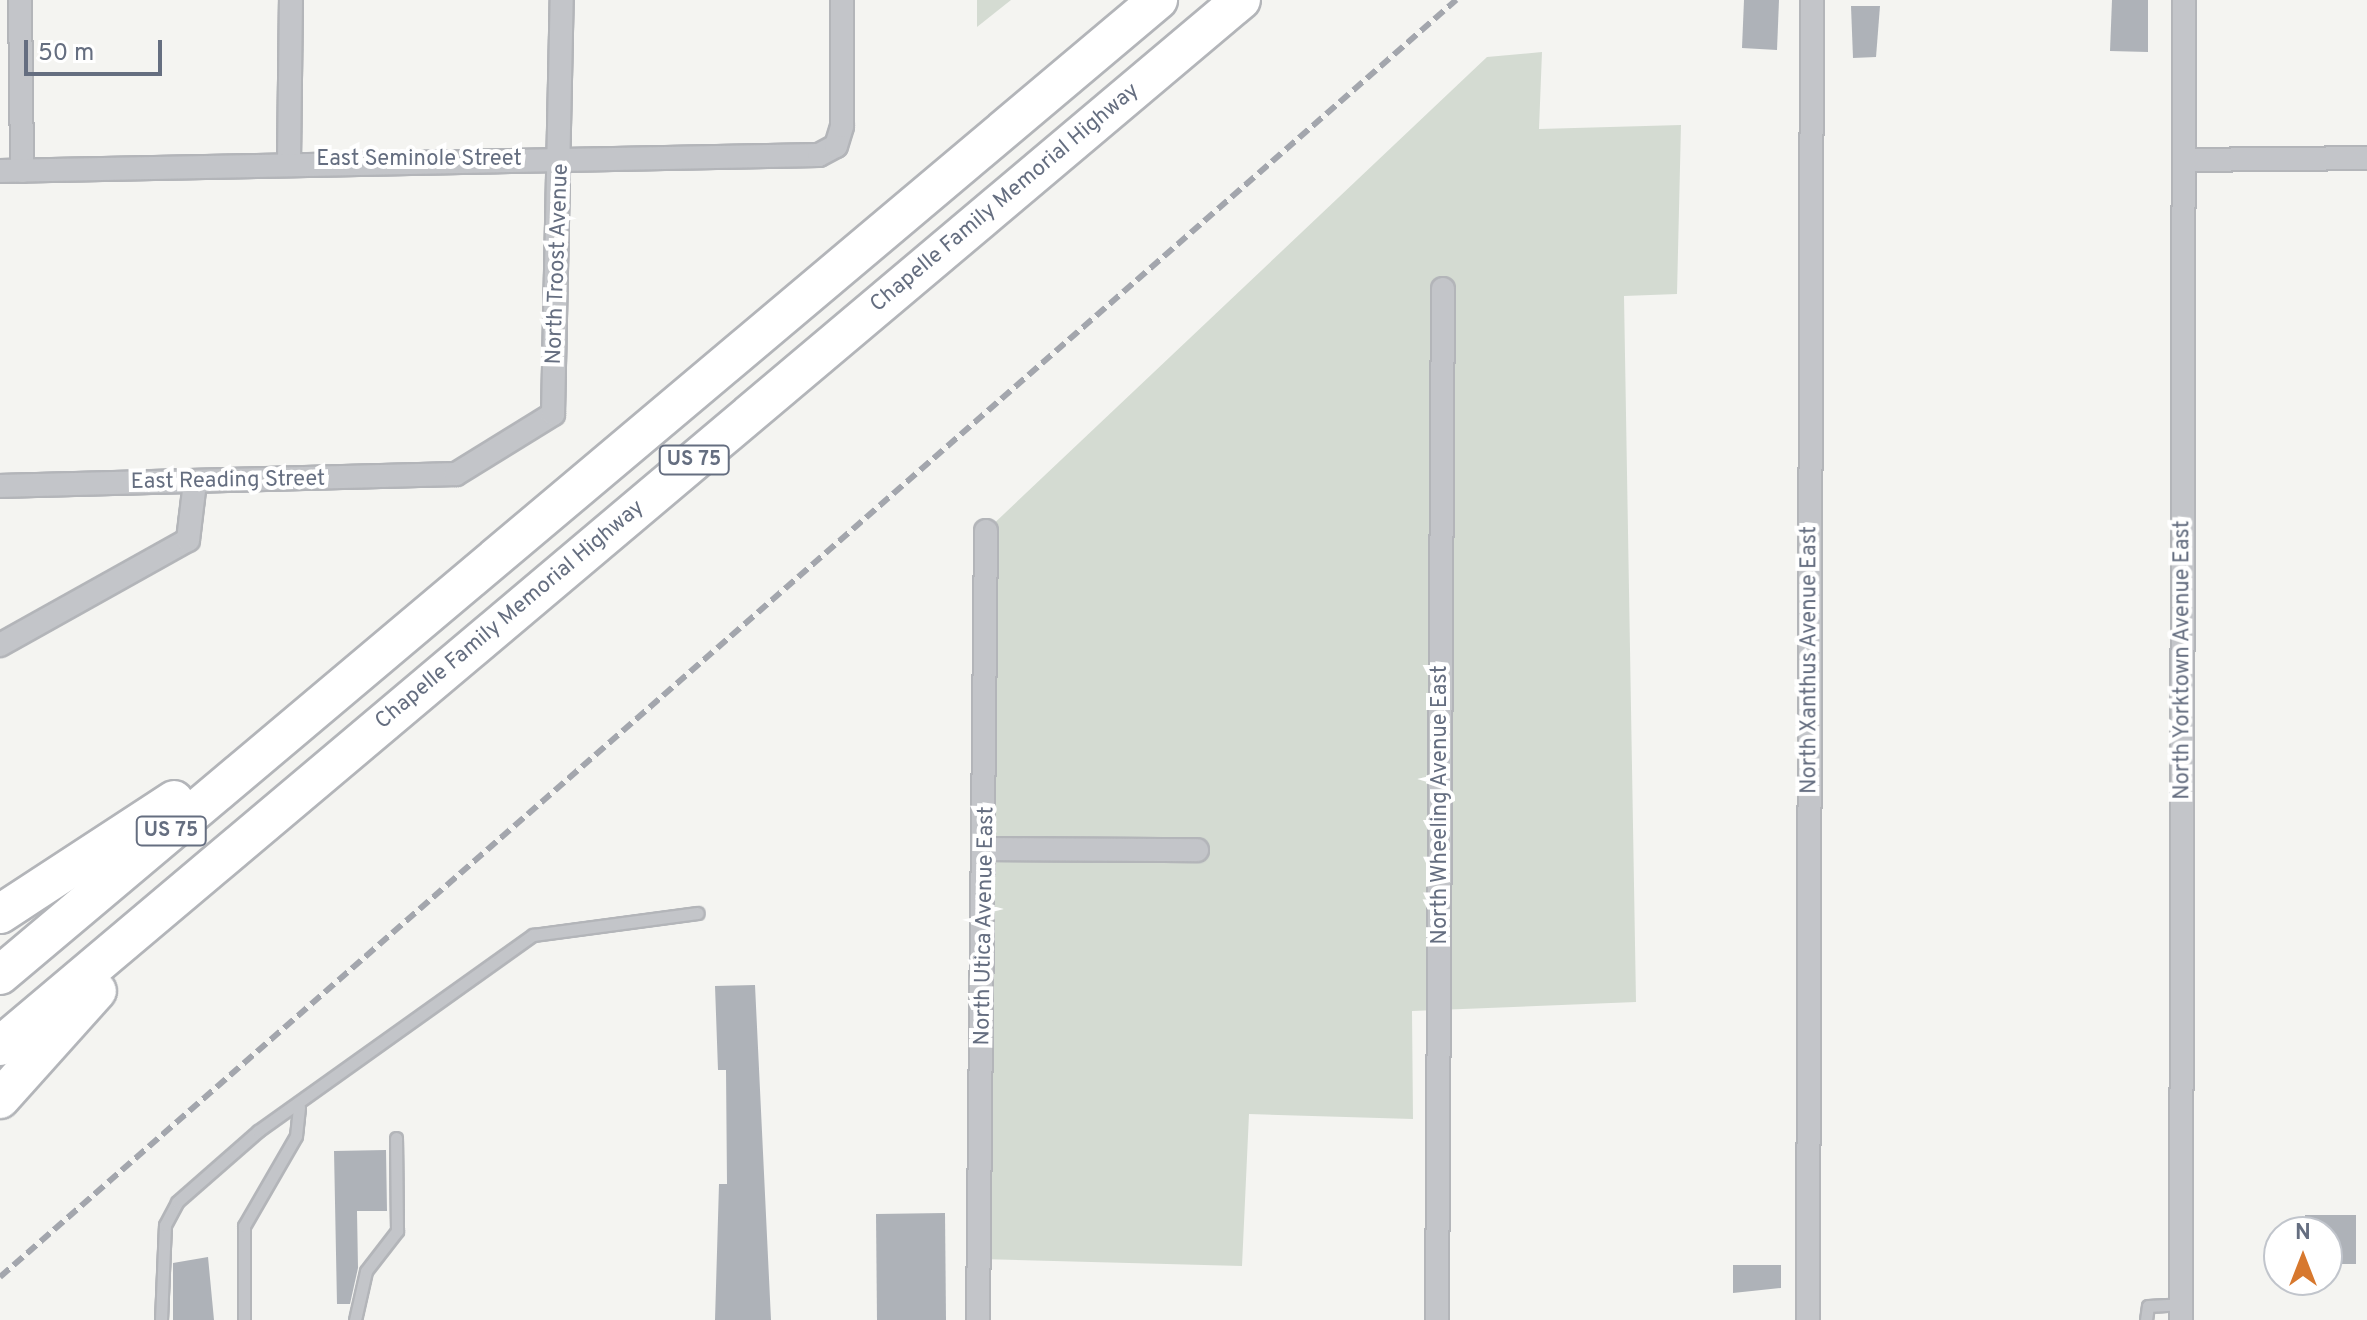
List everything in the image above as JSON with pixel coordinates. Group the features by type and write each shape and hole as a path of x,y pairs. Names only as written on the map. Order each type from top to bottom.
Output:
{"highway":[{"name":"US 75","path":"0,975 1158,0"},
{"name":"Chapelle Family Memorial Highway","path":"0,1046 1241,0"},
{"path":"0,914 342,687"},
{"path":"0,1099 231,851"}],"street":[{"path":"11,171 20,0"},
{"path":"289,161 291,0"},
{"name":"North Troost Avenue","path":"456,474 553,414 562,160 562,0"},
{"name":"East Seminole Street","path":"11,171 289,161 819,155 836,146 842,126 842,0"},
{"name":"North Xanthus Avenue East","path":"1808,1320 1812,0"},
{"name":"North Yorktown Avenue East","path":"2181,1312 2184,0"},
{"path":"2184,160 2367,158"},
{"name":"North Wheeling Avenue East","path":"1437,1320 1443,289"},
{"name":"East Reading Street","path":"0,486 456,474"},
{"path":"0,645 188,540 195,482"},
{"name":"North Utica Avenue East","path":"978,1320 987,849 986,531"},
{"path":"987,849 1197,850"}],"lane":[{"path":"161,1320 165,1225 177,1202 258,1131 299,1107 533,935 698,913"},
{"path":"244,1320 244,1226 296,1136 299,1107"},
{"path":"355,1320 366,1271 397,1231 396,1138"},
{"path":"2146,1320 2148,1306 2181,1312"}],"shaded area":[{"path":"977,0 1011,0 977,27"},
{"path":"1542,52 1539,129 1681,125 1677,294 1624,296 1636,1002 1412,1011 1413,1119 1249,1114 1242,1266 980,1259 986,531 1487,57"}],"building":[{"path":"1744,0 1779,0 1777,50 1742,48"},
{"path":"2112,0 2148,0 2148,52 2110,51"},
{"path":"1851,6 1880,6 1876,57 1853,58"},
{"path":"755,985 771,1320 715,1320 719,1184 727,1184 726,1070 718,1070 715,986"},
{"path":"386,1150 387,1211 357,1211 358,1268 350,1304 337,1304 334,1151"},
{"path":"945,1213 946,1320 877,1320 876,1214"},
{"path":"2356,1215 2356,1264 2343,1264 2343,1216 2305,1216"},
{"path":"208,1257 214,1320 173,1320 173,1263"},
{"path":"1733,1265 1781,1265 1781,1288 1733,1293"}],"railway":[{"path":"0,1277 1456,0"}]}
